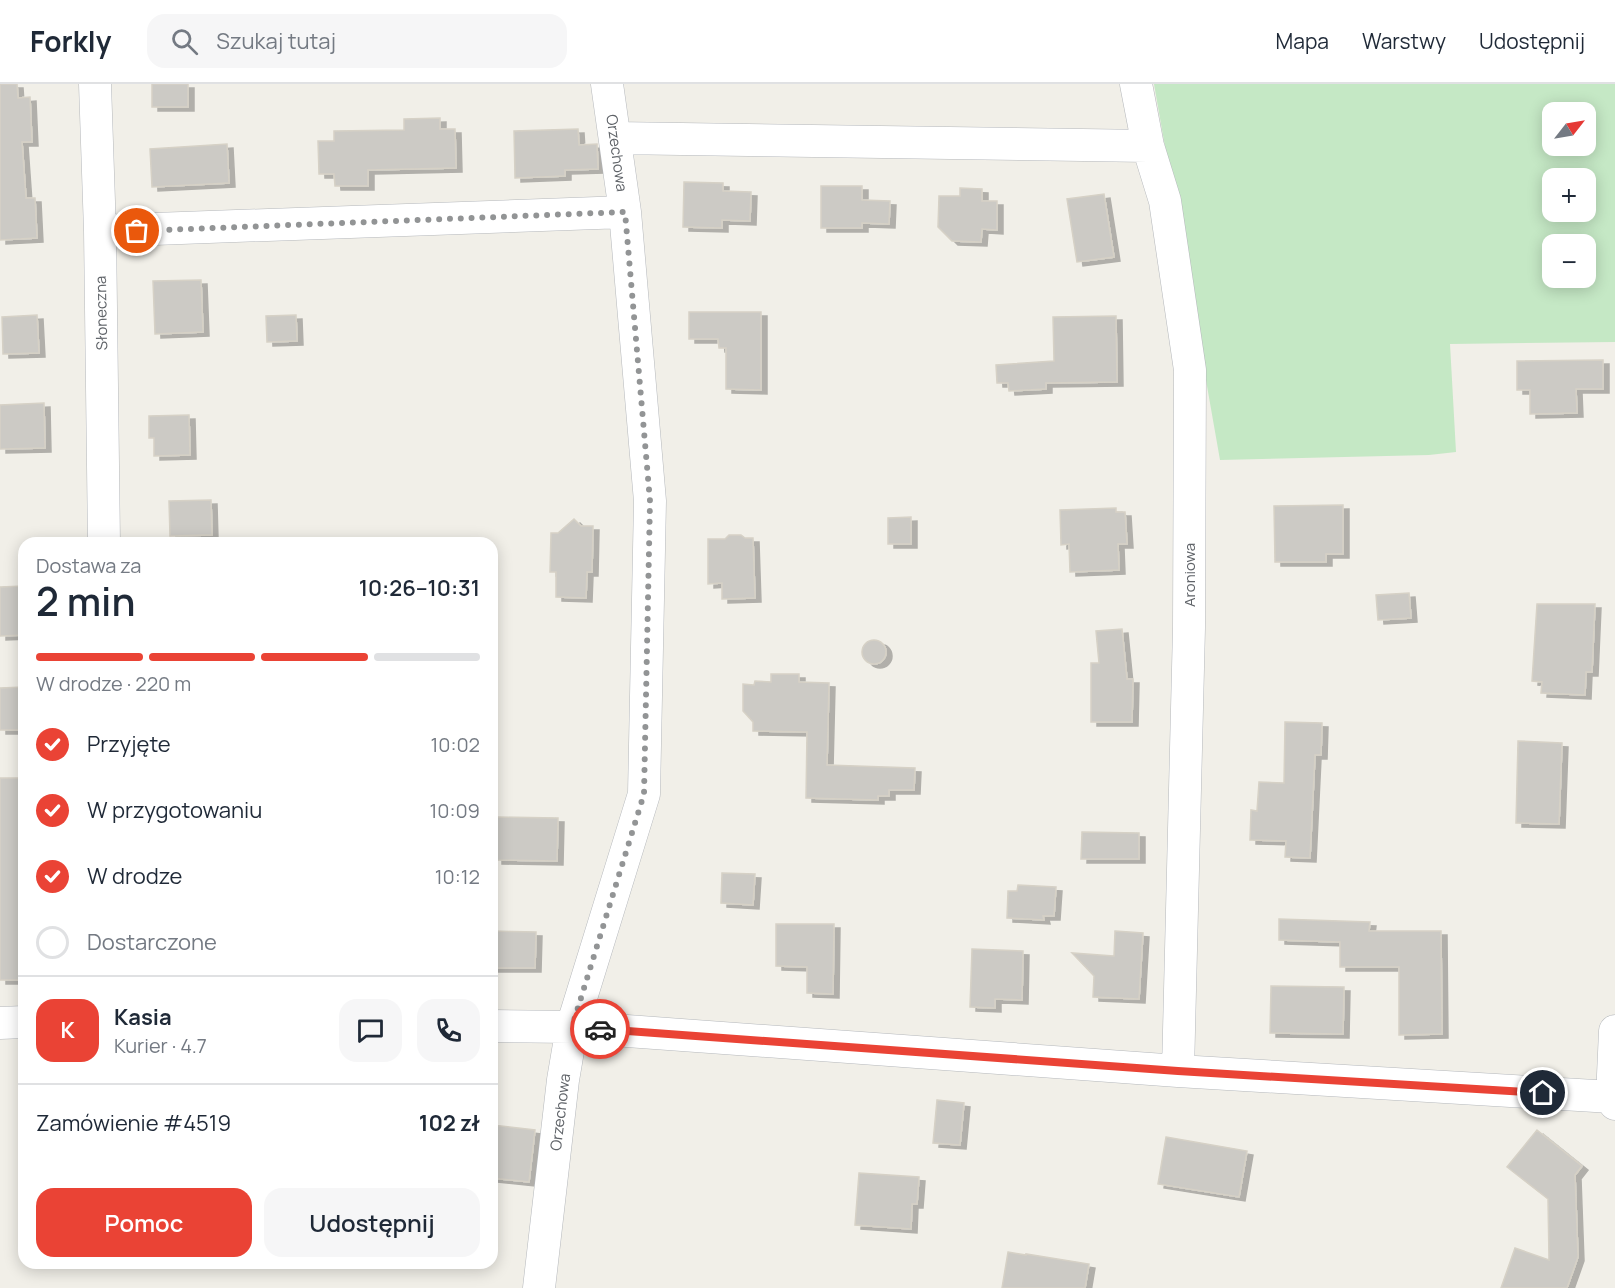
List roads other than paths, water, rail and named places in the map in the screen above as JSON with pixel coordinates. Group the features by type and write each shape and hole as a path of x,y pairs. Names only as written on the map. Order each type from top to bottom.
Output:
{"street":[{"name":"Słoneczna","path":"95,84 100,231 104,537"},
{"name":"Orzechowa","path":"539,1288 572,1027 644,794 650,501 625,212 607,84"},
{"name":"Aroniowa","path":"1136,84 1148,146 1165,201 1190,370 1189,628 1178,1071"},
{"path":"615,138 1148,146"},
{"path":"100,231 625,212"},
{"path":"0,1023 18,1022"},
{"path":"498,1026 572,1027 1613,1100 1615,1030"}]}
